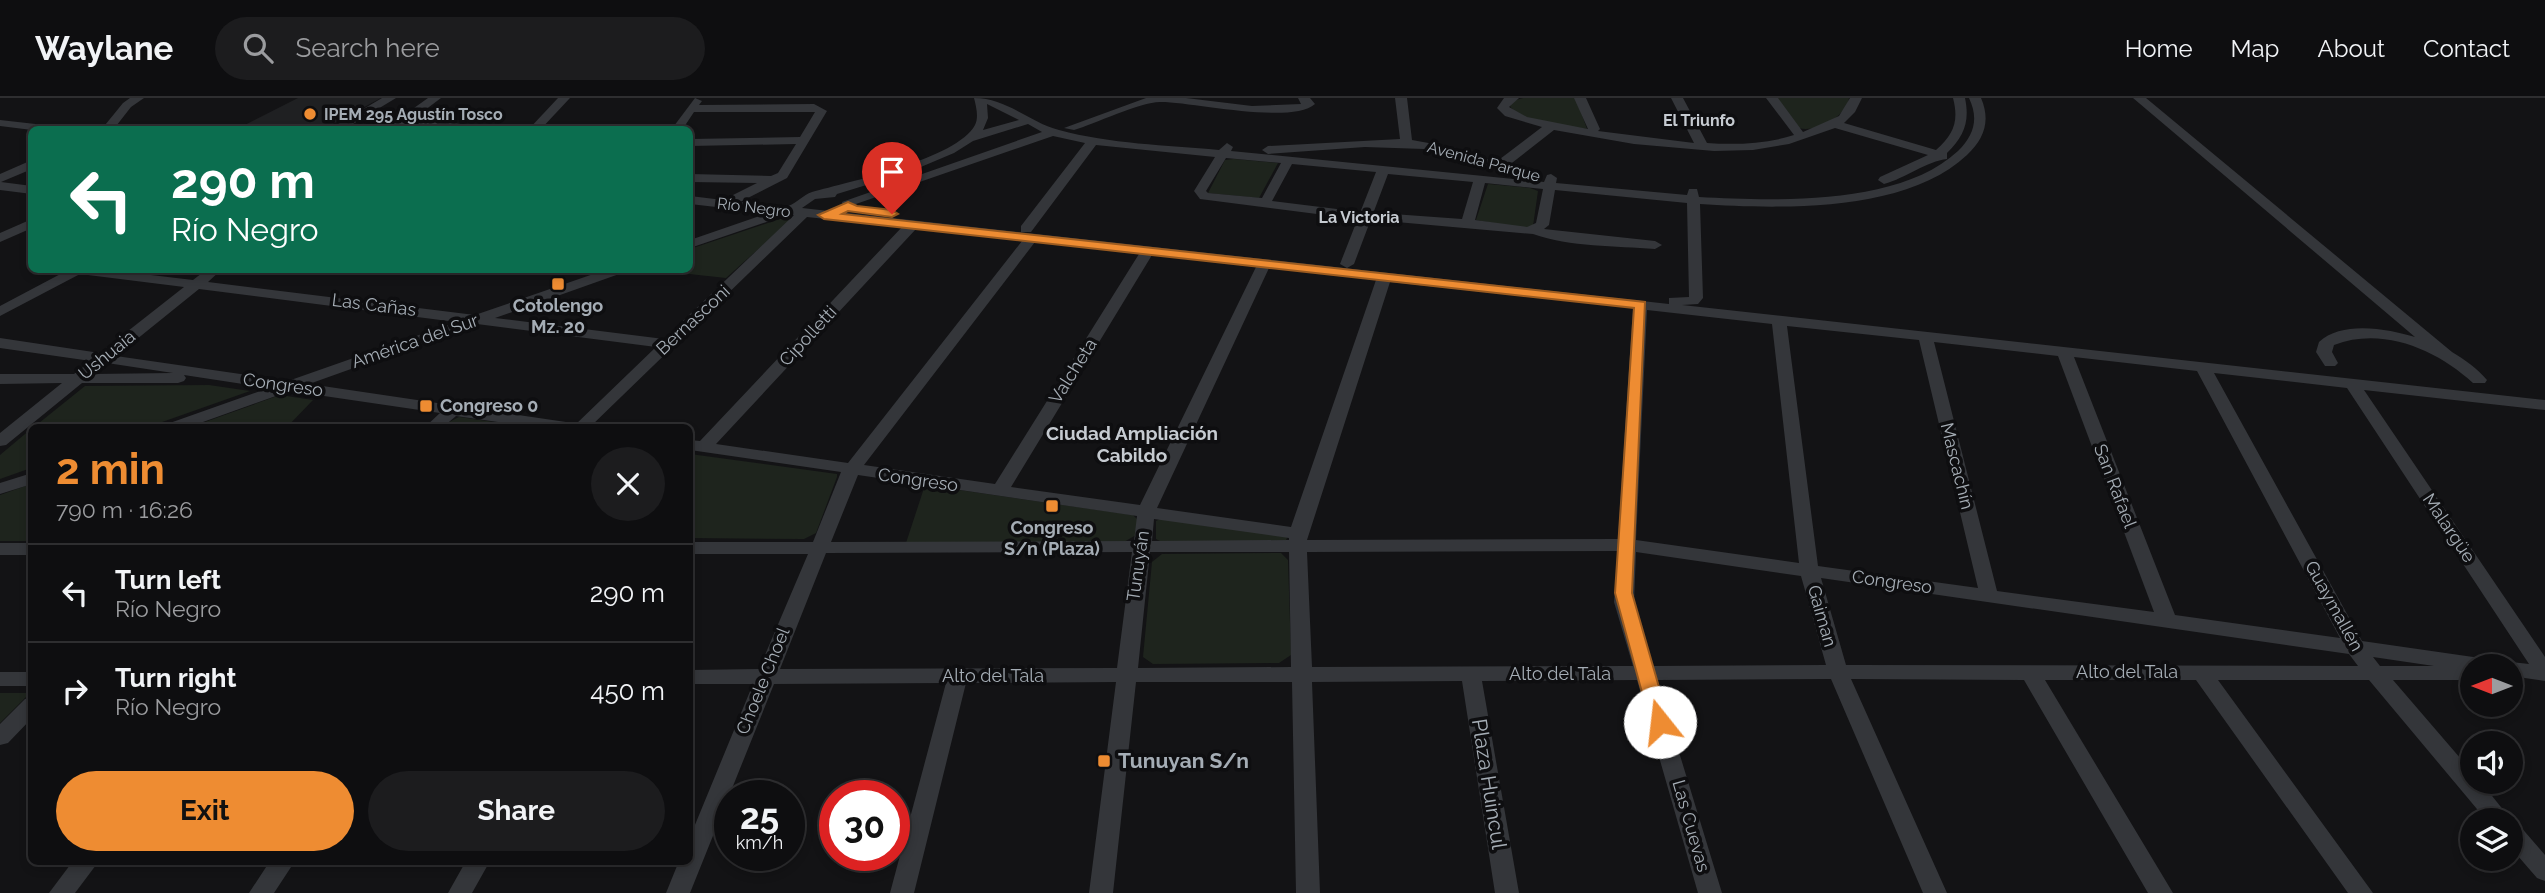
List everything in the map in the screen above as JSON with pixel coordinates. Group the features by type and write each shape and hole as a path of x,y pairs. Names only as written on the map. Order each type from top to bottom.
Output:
{"street":[{"path":"109,126 127,105 138,98"},
{"path":"340,126 390,98"},
{"path":"398,126 435,98"},
{"path":"537,126 564,98"},
{"path":"679,126 699,98"},
{"path":"965,140 978,129 982,120 982,98"},
{"name":"Avenida Parque","path":"982,98 1052,132 1090,137 1225,151 1288,161 1480,180 1550,182 1788,203 1862,195 1917,180 1956,160 1978,136 1980,124 1975,98"},
{"name":"Avenida Parque","path":"1007,98 1090,137"},
{"path":"1070,128 1154,100 1271,110 1303,107 1309,104 1304,98"},
{"path":"1401,98 1406,144"},
{"path":"1513,98 1502,105 1509,114 1550,126 1642,142 1702,146 1752,145 1801,137 1834,124 1849,113 1856,98"},
{"path":"1580,98 1594,129 1591,134"},
{"path":"1677,98 1702,146"},
{"path":"1772,98 1801,137"},
{"name":"Avenida Parque","path":"1693,196 1839,189 1887,179 1938,155 1959,131 1962,111 1959,98"},
{"path":"2139,98 2479,380"},
{"path":"1090,137 1154,100"},
{"path":"691,109 819,108 821,111 787,172 724,204"},
{"path":"355,117 451,126"},
{"name":"Bernasconi","path":"583,424 820,194 931,160 965,140 1027,120 1047,118"},
{"path":"0,123 28,126"},
{"path":"1834,124 1956,160"},
{"path":"1498,166 1508,161 1550,126"},
{"path":"824,215 843,210 848,203 1052,132"},
{"name":"Choele Choel","path":"693,855 851,470 1028,233 1090,137"},
{"path":"693,142 805,140"},
{"name":"Avenida Parque","path":"1225,151 1354,142 1406,144 1451,150 1550,182"},
{"path":"1225,151 1200,191 1209,198 1348,214"},
{"path":"1262,202 1269,197 1288,161"},
{"path":"0,179 28,166"},
{"path":"1347,264 1383,170"},
{"path":"693,178 773,180"},
{"path":"1469,223 1468,218 1480,180"},
{"path":"1535,230 1542,225 1550,182"},
{"path":"0,186 28,190"},
{"name":"Río Negro","path":"820,194 836,194 854,210 1148,251 1640,304 1696,304"},
{"path":"1693,196 1696,304 1779,320 2545,405"},
{"name":"Río Negro","path":"693,200 785,211 802,209 824,215 912,225 1028,233 1347,264 1696,304"},
{"path":"693,243 785,211"},
{"path":"1379,217 1469,223 1535,230 1549,235 1655,245"},
{"path":"0,238 28,225"},
{"name":"Cipolletti","path":"697,446 912,225"},
{"name":"Valcheta","path":"999,492 1148,251"},
{"name":"Tunuyán","path":"1101,893 1146,512 1264,264"},
{"path":"0,312 73,273"},
{"name":"Las Cañas","path":"104,273 481,318 667,344"},
{"name":"Ushuaia","path":"0,441 210,273"},
{"name":"América del Sur","path":"181,424 608,273"},
{"path":"1308,893 1304,675 1298,540 1384,277"},
{"path":"2378,334 2385,327 2387,319 2382,301"},
{"name":"Las Cuevas","path":"1640,304 1624,602 1710,893"},
{"name":"Gaiman","path":"1779,320 1809,570 1838,672 1935,893"},
{"path":"2330,363 2324,352 2327,342 2338,336 2378,334 2403,339 2446,355"},
{"name":"Mascachín","path":"1925,336 1989,596"},
{"name":"Congreso","path":"0,343 546,424"},
{"name":"San Rafael","path":"2063,350 2166,621"},
{"name":"Guaymallén","path":"2202,366 2355,647 2490,808"},
{"path":"0,379 214,375"},
{"name":"Malargüe","path":"2352,383 2545,673"},
{"path":"437,424 453,410"},
{"name":"Congreso","path":"697,446 1146,512 1298,540 1627,545 2460,662"},
{"path":"0,489 28,479"},
{"path":"693,548 1140,548 1298,540"},
{"path":"0,549 28,549"},
{"name":"Alto del Tala","path":"693,677 1838,672 2460,673"},
{"path":"2200,672 2361,893"},
{"path":"2524,672 2545,673"},
{"path":"2030,673 2161,893"},
{"name":"Plaza Huincul","path":"1471,674 1507,893"},
{"path":"902,893 958,676"},
{"path":"0,679 28,679"},
{"path":"0,737 28,708"},
{"path":"2523,846 2545,871"},
{"path":"61,893 84,865"},
{"path":"261,893 280,865"},
{"path":"460,893 476,865"},
{"name":"Choele Choel","path":"678,893 689,865"}],"shaded area":[{"name":"IPEM 295 Agustín Tosco","path":"298,98 381,98 329,126 243,126"},
{"path":"1523,98 1576,98 1587,129 1523,116 1510,106 1513,101"},
{"path":"1777,98 1849,98 1837,117 1830,122 1806,129 1799,128"},
{"path":"1225,160 1278,163 1259,198 1208,193"},
{"path":"1488,184 1538,191 1533,226 1523,228 1476,220"},
{"path":"786,217 792,219 726,278 680,273 693,273 693,248"},
{"path":"209,385 250,391 156,424 38,424 85,386"},
{"path":"280,395 313,400 290,424 199,424"},
{"path":"459,417 508,424 445,424"},
{"path":"28,432 28,469 0,479 0,455"},
{"path":"693,454 837,474 816,533 804,539 693,538"},
{"path":"28,485 28,541 0,541 0,495"},
{"path":"925,485 1133,515 1138,520 1136,535 1124,542 906,543"},
{"path":"1164,517 1285,534 1287,538 1285,542 1162,542 1156,539 1156,521"},
{"path":"1281,553 1288,560 1291,655 1279,663 1153,664 1143,657 1152,562 1162,554"},
{"path":"0,693 28,693 28,695 0,723"}],"place":[{"name":"IPEM 295 Agustín Tosco","path":"310,114"},
{"name":"Cotolengo Mz. 20","path":"558,284"},
{"name":"Congreso 0","path":"426,406"},
{"name":"Congreso S/n (Plaza)","path":"1052,506"},
{"name":"Tunuyan S/n","path":"1104,761"}],"district":[{"name":"El Triunfo","path":"1699,120"},
{"name":"La Victoria","path":"1359,217"},
{"name":"Ciudad Ampliación Cabildo","path":"1132,444"}],"route":[{"path":"892,214 854,210 848,205 843,210 824,215 1640,304 1623,593 1660,722"}]}
